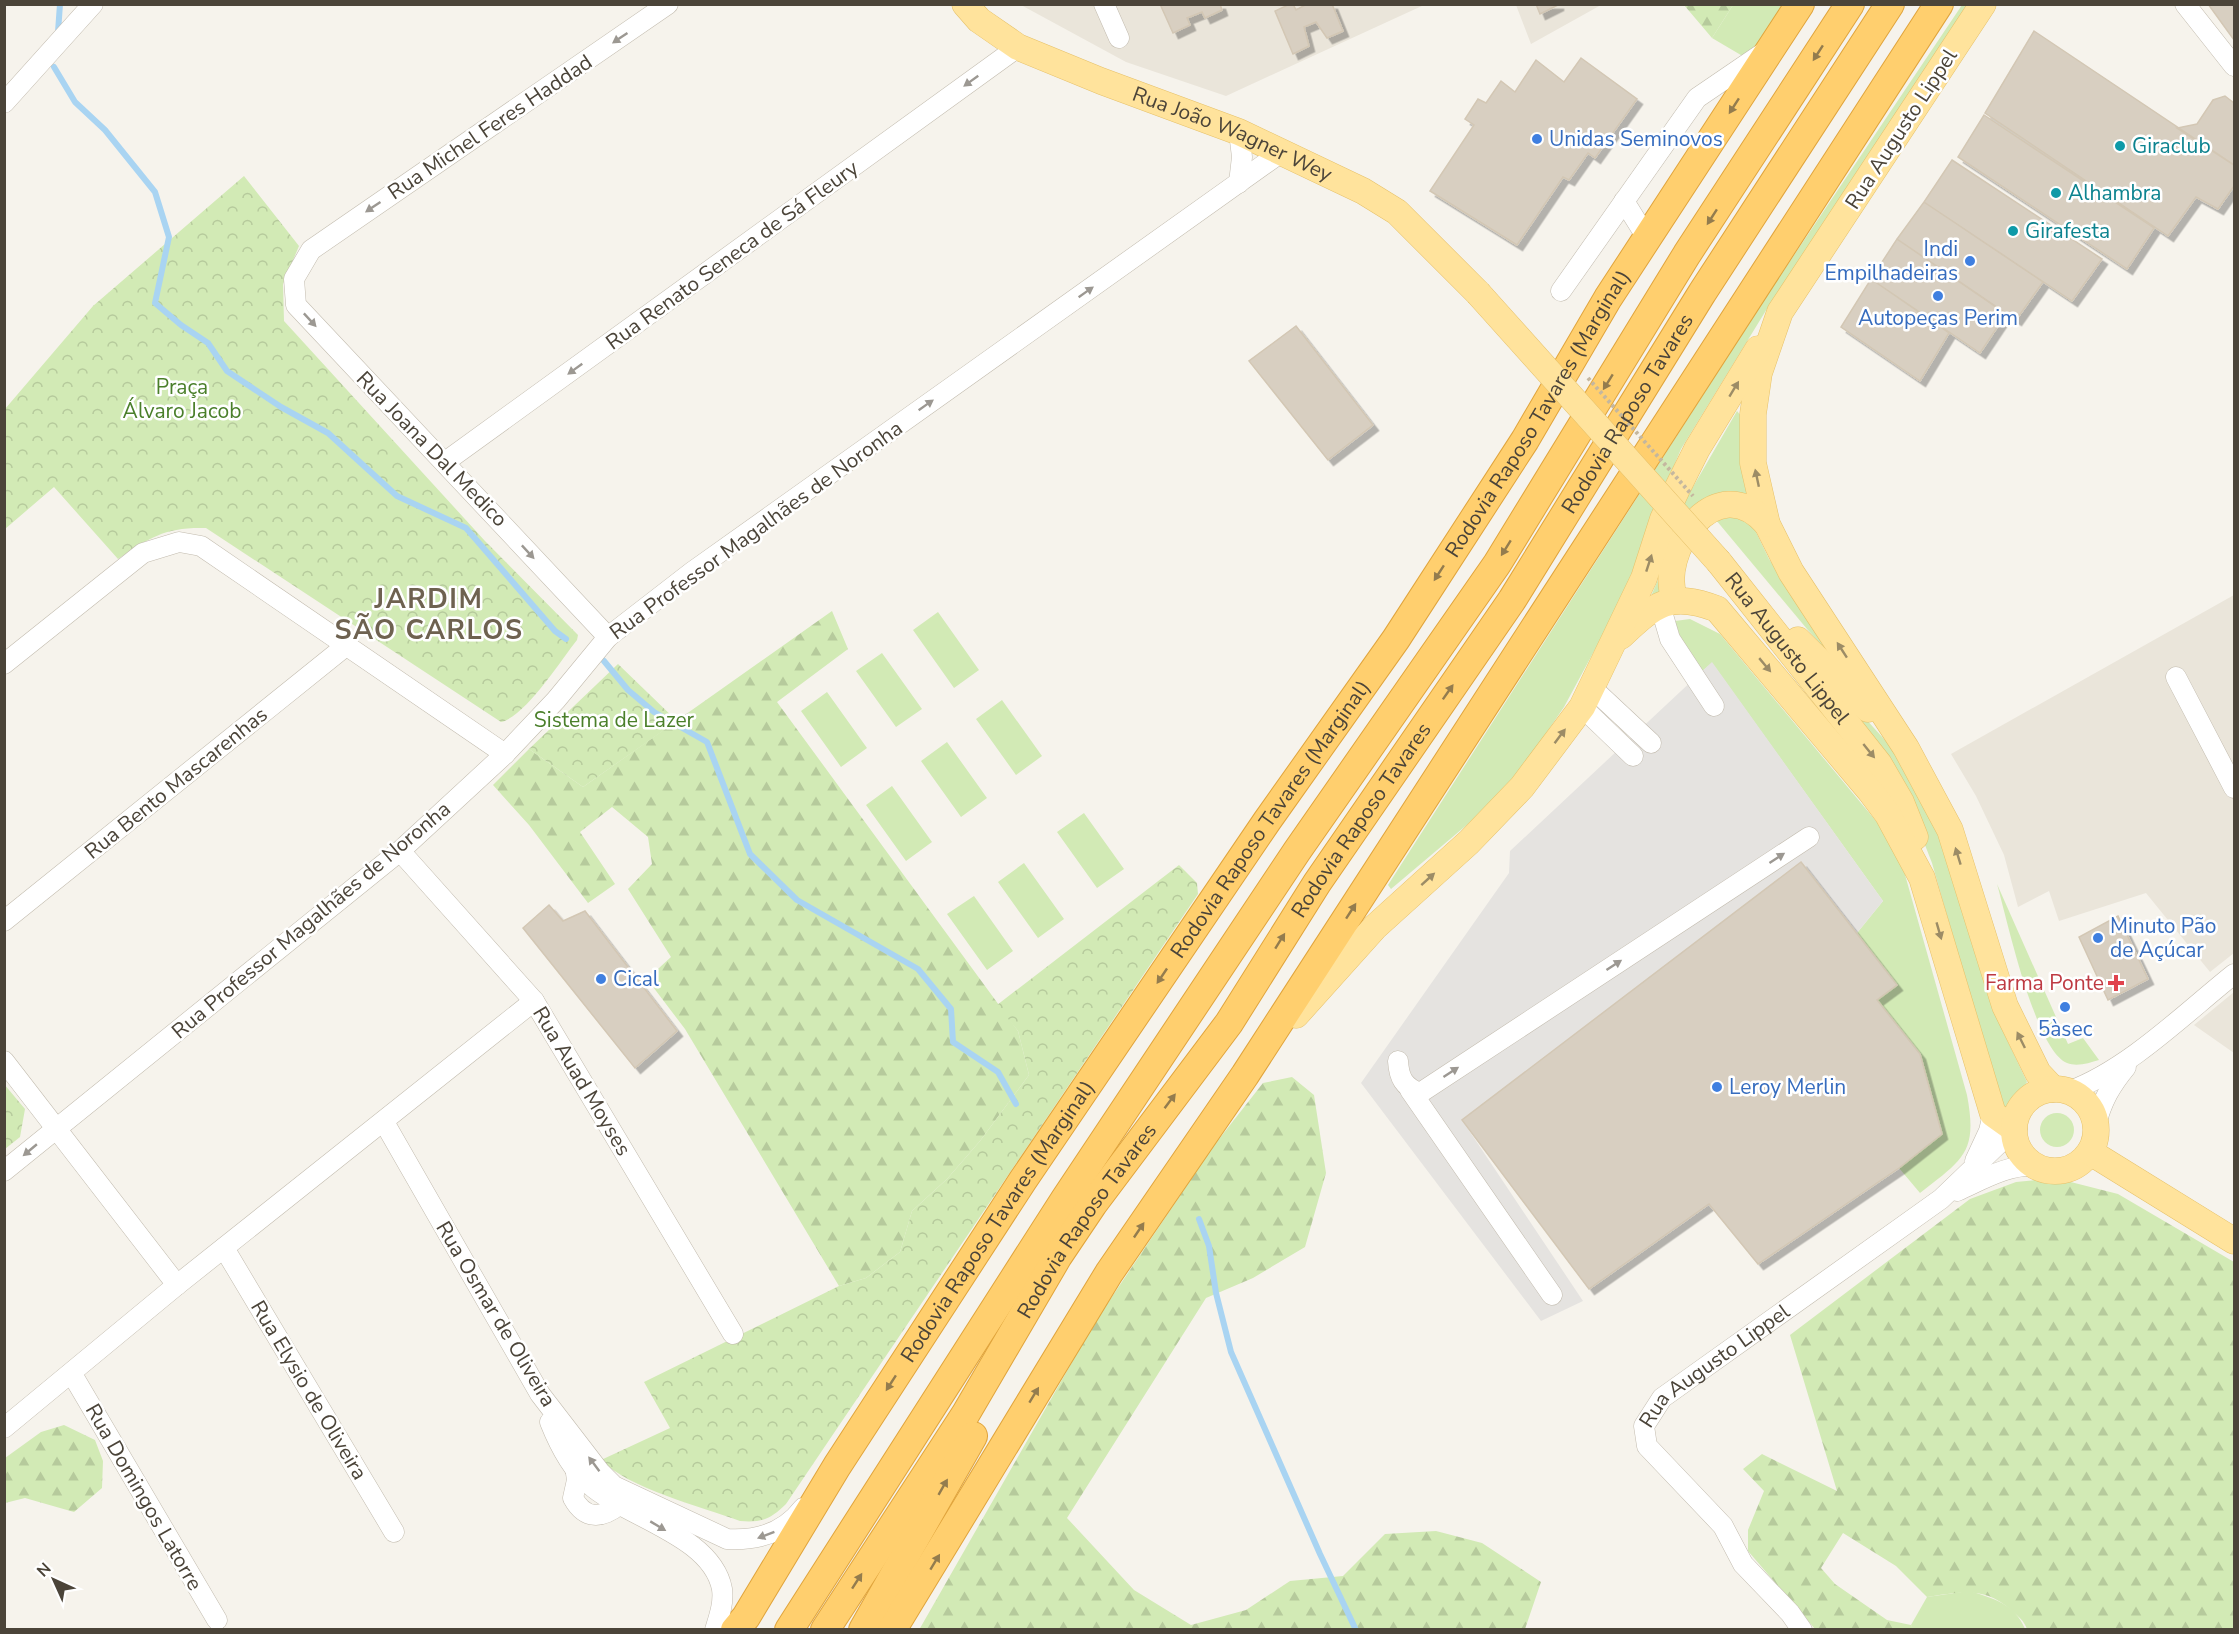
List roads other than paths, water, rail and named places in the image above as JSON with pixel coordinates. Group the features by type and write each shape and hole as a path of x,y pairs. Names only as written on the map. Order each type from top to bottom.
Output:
{"highway":[{"name":"Rodovia Raposo Tavares (Marginal)","path":"735,1629 746,1617 837,1466 1023,1180 1267,821 1396,639 1525,440 1608,298 1800,4"},
{"name":"Rodovia Raposo Tavares","path":"789,1629 1065,1199 1297,851 1497,564 1687,254 1850,4"},
{"name":"Rodovia Raposo Tavares","path":"825,1629 965,1415 1058,1256 1093,1204 1228,1023 1317,883 1512,600 1702,293 1890,4"},
{"path":"892,1629 1109,1273 1245,1075 1939,4"},
{"path":"862,1629 1071,1264 1093,1204"}],"main road":[{"name":"Rua João Wagner Wey","path":"965,4 979,20 1018,47 1283,151 1363,191 1397,213 1478,294 1724,568"},
{"name":"Rua Augusto Lippel","path":"1983,4 1780,312 1759,373 1754,414 1753,463 1767,524 1791,572 1906,748 1950,830 2005,1006 2038,1072 2061,1090"},
{"path":"1245,1075 1375,927 1469,842 1522,787 1587,697 1644,578 1663,519 1687,469 1780,312"},
{"name":"Rua Augusto Lippel","path":"1767,524 1748,507 1724,504 1697,518 1687,531 1673,569 1667,602 1703,603 1717,609 1728,620 1870,791 1888,815 1922,878"},
{"name":"Rua Augusto Lippel","path":"1724,568 1906,748"},
{"name":"Rua Augusto Lippel","path":"1724,568 1879,764 1901,802 1916,839 1922,878 1993,1114"},
{"path":"1614,642 1667,602"},
{"path":"2061,1090 2087,1104 2096,1124 2096,1133 2090,1152 2071,1167 2059,1171 2036,1166 2020,1150 2014,1129 2023,1106 2031,1098 2061,1090"},
{"path":"1993,1114 2014,1129"},
{"path":"2090,1152 2235,1241"}],"street":[{"path":"4,103 93,4"},
{"name":"Rua Michel Feres Haddad","path":"311,250 668,4"},
{"path":"1104,4 1119,38"},
{"path":"2185,4 2235,66"},
{"path":"1560,291 1697,98 1773,46"},
{"name":"Rua Renato Seneca de Sá Fleury","path":"446,462 1018,47"},
{"path":"1239,132 1242,166 1239,183"},
{"name":"Rua Professor Magalhães de Noronha","path":"4,1171 400,851 505,754 556,700 608,637 692,572 1283,151"},
{"path":"1624,201 1647,238"},
{"name":"Rua Joana Dal Medico","path":"311,250 294,279 296,305 608,637"},
{"path":"4,664 143,553 179,542 201,546 505,754"},
{"path":"1667,602 1670,639 1714,706"},
{"name":"Rua Bento Mascarenhas","path":"4,921 347,645"},
{"path":"2176,677 2235,788"},
{"path":"1587,697 1652,743"},
{"path":"1587,697 1634,756"},
{"path":"1410,1090 1420,1093 1809,837"},
{"name":"Rua Auad Moyses","path":"400,851 534,1001 733,1334"},
{"path":"2061,1090 2086,1085 2139,1051 2235,974"},
{"path":"4,1428 177,1285 534,1001"},
{"path":"2096,1124 2100,1105 2112,1083 2139,1051"},
{"path":"4,1061 177,1285"},
{"path":"1398,1061 1399,1076 1552,1295"},
{"name":"Rua Augusto Lippel","path":"1941,1198 1977,1158 1993,1114"},
{"name":"Rua Osmar de Oliveira","path":"384,1122 540,1394 600,1472 614,1486 727,1539 745,1540 764,1537 782,1528 800,1512 837,1466"},
{"name":"Rua Augusto Lippel","path":"1802,1629 1790,1612 1743,1564 1723,1526 1647,1446 1644,1426 1662,1398 1941,1198 2014,1129"},
{"name":"Rua Augusto Lippel","path":"1941,1198 2011,1168 2036,1166"},
{"name":"Rua Elysio de Oliveira","path":"224,1248 394,1532"},
{"name":"Rua Domingos Latorre","path":"72,1374 217,1620"},
{"path":"540,1394 553,1429 588,1483 679,1538 699,1552 712,1567 722,1589 722,1608 715,1629"}],"waterway":[{"path":"58,32 60,4"},
{"path":"54,67 75,102 105,130 155,192 169,237 155,303 181,325 208,343 227,371 281,407 328,433 397,496 466,528 555,631 566,639"},
{"path":"604,661 628,690 654,712 707,742 750,854 797,900 918,969 951,1009 953,1042 998,1072 1016,1104"},
{"path":"1199,1219 1209,1246 1216,1293 1231,1352 1356,1630"}],"place":[{"name":"Unidas Seminovos","path":"1537,139"},
{"name":"Giraclub","path":"2120,146"},
{"name":"Alhambra","path":"2056,193"},
{"name":"Girafesta","path":"2013,231"},
{"name":"Indi Empilhadeiras","path":"1970,261"},
{"name":"Autopeças Perim","path":"1938,296"},
{"name":"Minuto Pão de Açúcar","path":"2098,938"},
{"name":"Cical","path":"601,979"},
{"name":"Farma Ponte","path":"2116,983"},
{"name":"5àsec","path":"2065,1007"},
{"name":"Leroy Merlin","path":"1717,1087"}],"district":[{"name":"JARDIM SÃO CARLOS","path":"429,614"}],"park label":[{"name":"Praça Álvaro Jacob","path":"182,399"},
{"name":"Sistema de Lazer","path":"614,720"}]}
